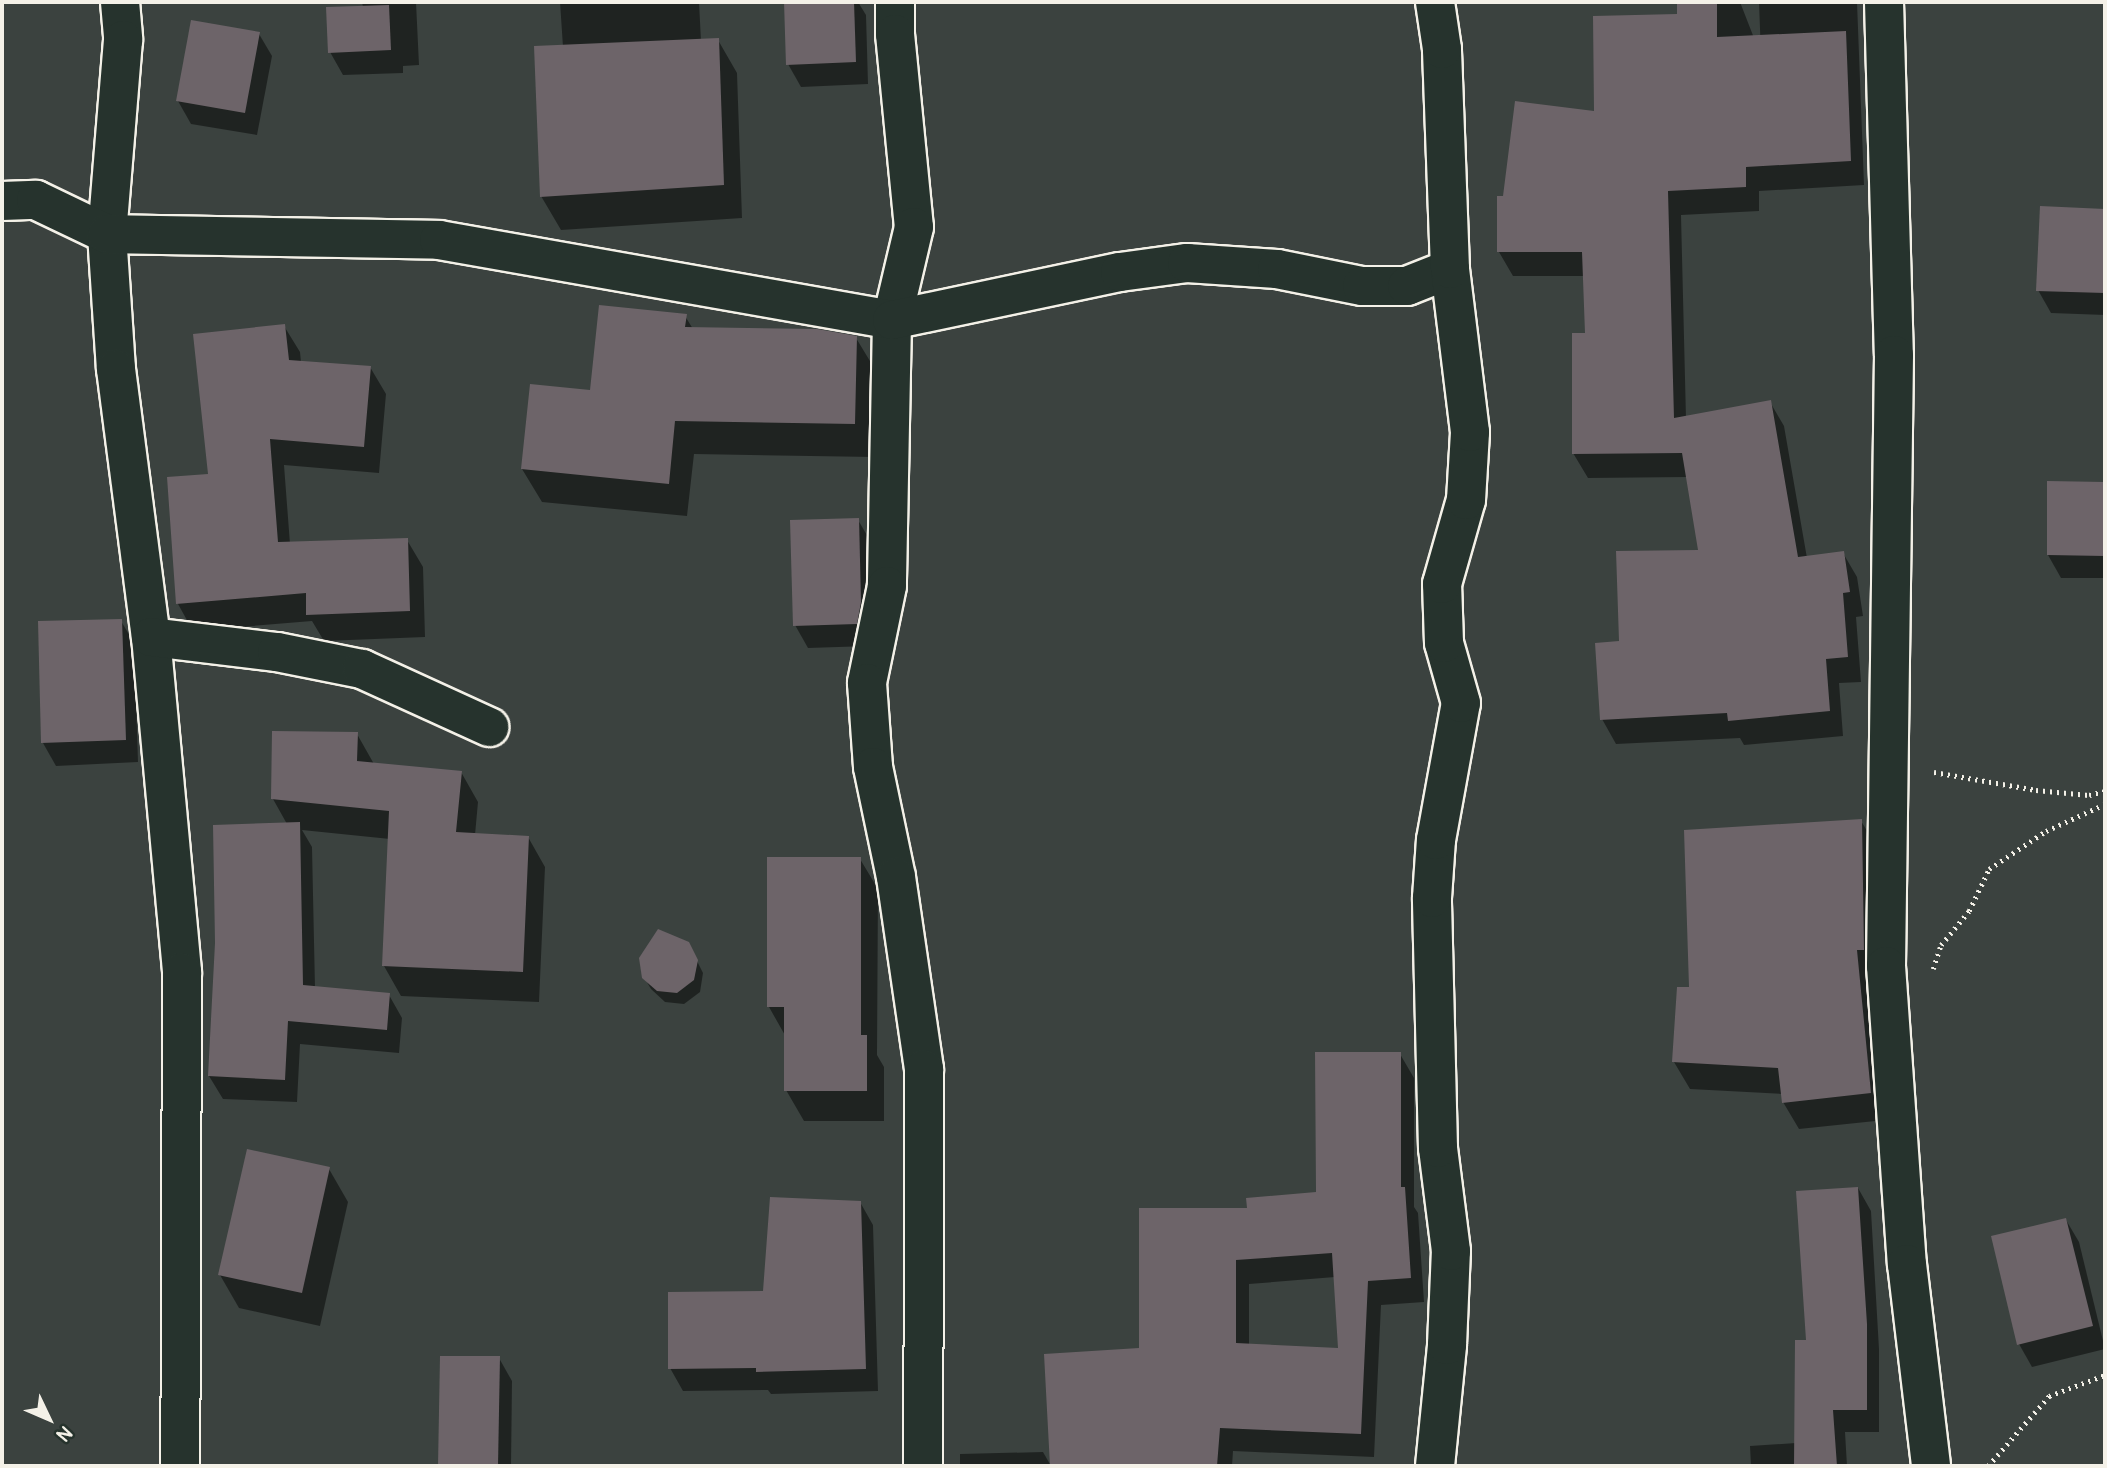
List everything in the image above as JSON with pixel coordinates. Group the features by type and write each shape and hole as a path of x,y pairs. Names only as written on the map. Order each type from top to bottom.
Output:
{"street":[{"path":"120,2 123,40 107,234 116,369 151,636 182,972 180,1466"},
{"path":"895,2 895,34 914,227 892,320 887,586 867,683 873,767 896,877 924,1069 923,1466"},
{"path":"1435,2 1442,49 1450,269 1470,432 1466,500 1442,584 1444,643 1461,703 1436,840 1432,898 1438,1148 1451,1251 1447,1345 1435,1466"},
{"path":"1884,2 1894,355 1886,966 1907,1264 1931,1466"},
{"path":"2,201 36,201 107,234 439,240 892,320 1120,272 1187,263 1277,269 1362,286 1407,286 1450,269"},
{"path":"151,636 277,652 362,669 489,727"}],"path":[{"path":"1888,768 1970,776 2036,790 2090,795 2105,790"},
{"path":"1931,973 1941,945 1969,911 1989,869 2046,831 2105,804"},
{"path":"1988,1466 2049,1396 2105,1375"}],"building":[{"path":"784,2 854,2 856,62 786,65"},
{"path":"1677,2 1717,2 1717,37 1846,31 1851,161 1746,167 1746,187 1668,191 1674,418 1771,400 1798,557 1844,551 1850,592 1843,593 1848,657 1826,659 1830,711 1728,721 1727,713 1600,720 1595,643 1619,641 1616,551 1698,550 1682,453 1572,454 1572,333 1585,333 1582,252 1497,252 1497,196 1503,196 1515,101 1594,111 1593,16 1677,14"},
{"path":"389,5 391,50 328,53 326,7"},
{"path":"191,20 260,32 245,113 176,101"},
{"path":"719,38 724,185 540,197 534,46"},
{"path":"2040,206 2105,209 2105,293 2036,291"},
{"path":"599,305 687,314 685,327 817,329 857,336 855,424 675,421 669,484 521,469 530,384 590,390"},
{"path":"285,324 289,360 371,366 364,447 270,439 278,542 408,538 410,611 306,615 306,593 176,604 167,477 208,474 193,334"},
{"path":"2047,481 2105,482 2105,556 2047,555"},
{"path":"859,518 861,602 857,624 793,626 790,520"},
{"path":"122,619 126,740 41,743 38,621"},
{"path":"272,731 358,732 357,761 462,771 456,832 529,836 523,972 382,966 389,811 271,799"},
{"path":"1862,819 1864,950 1857,950 1871,1093 1782,1103 1778,1068 1672,1062 1677,987 1689,987 1684,830"},
{"path":"300,822 303,985 390,993 387,1030 288,1021 285,1080 208,1076 215,943 213,825"},
{"path":"767,857 861,857 861,1035 867,1035 867,1091 784,1091 784,1007 767,1007"},
{"path":"658,929 689,942 698,960 694,980 677,993 657,991 642,978 639,958"},
{"path":"1315,1052 1401,1052 1401,1187 1405,1187 1411,1278 1368,1281 1361,1434 1220,1428 1217,1466 1050,1466 1044,1354 1139,1348 1139,1208 1247,1208 1246,1198 1316,1192","holes":["1332,1253 1338,1348 1236,1343 1236,1260"]},
{"path":"247,1149 330,1167 302,1293 218,1275"},
{"path":"1858,1187 1867,1324 1867,1410 1833,1410 1837,1466 1794,1466 1795,1340 1806,1340 1796,1191"},
{"path":"770,1197 861,1201 866,1369 756,1372 756,1368 668,1369 668,1292 763,1291"},
{"path":"2066,1218 2093,1326 2017,1345 1991,1236"},
{"path":"440,1356 500,1356 498,1466 438,1466"}]}
